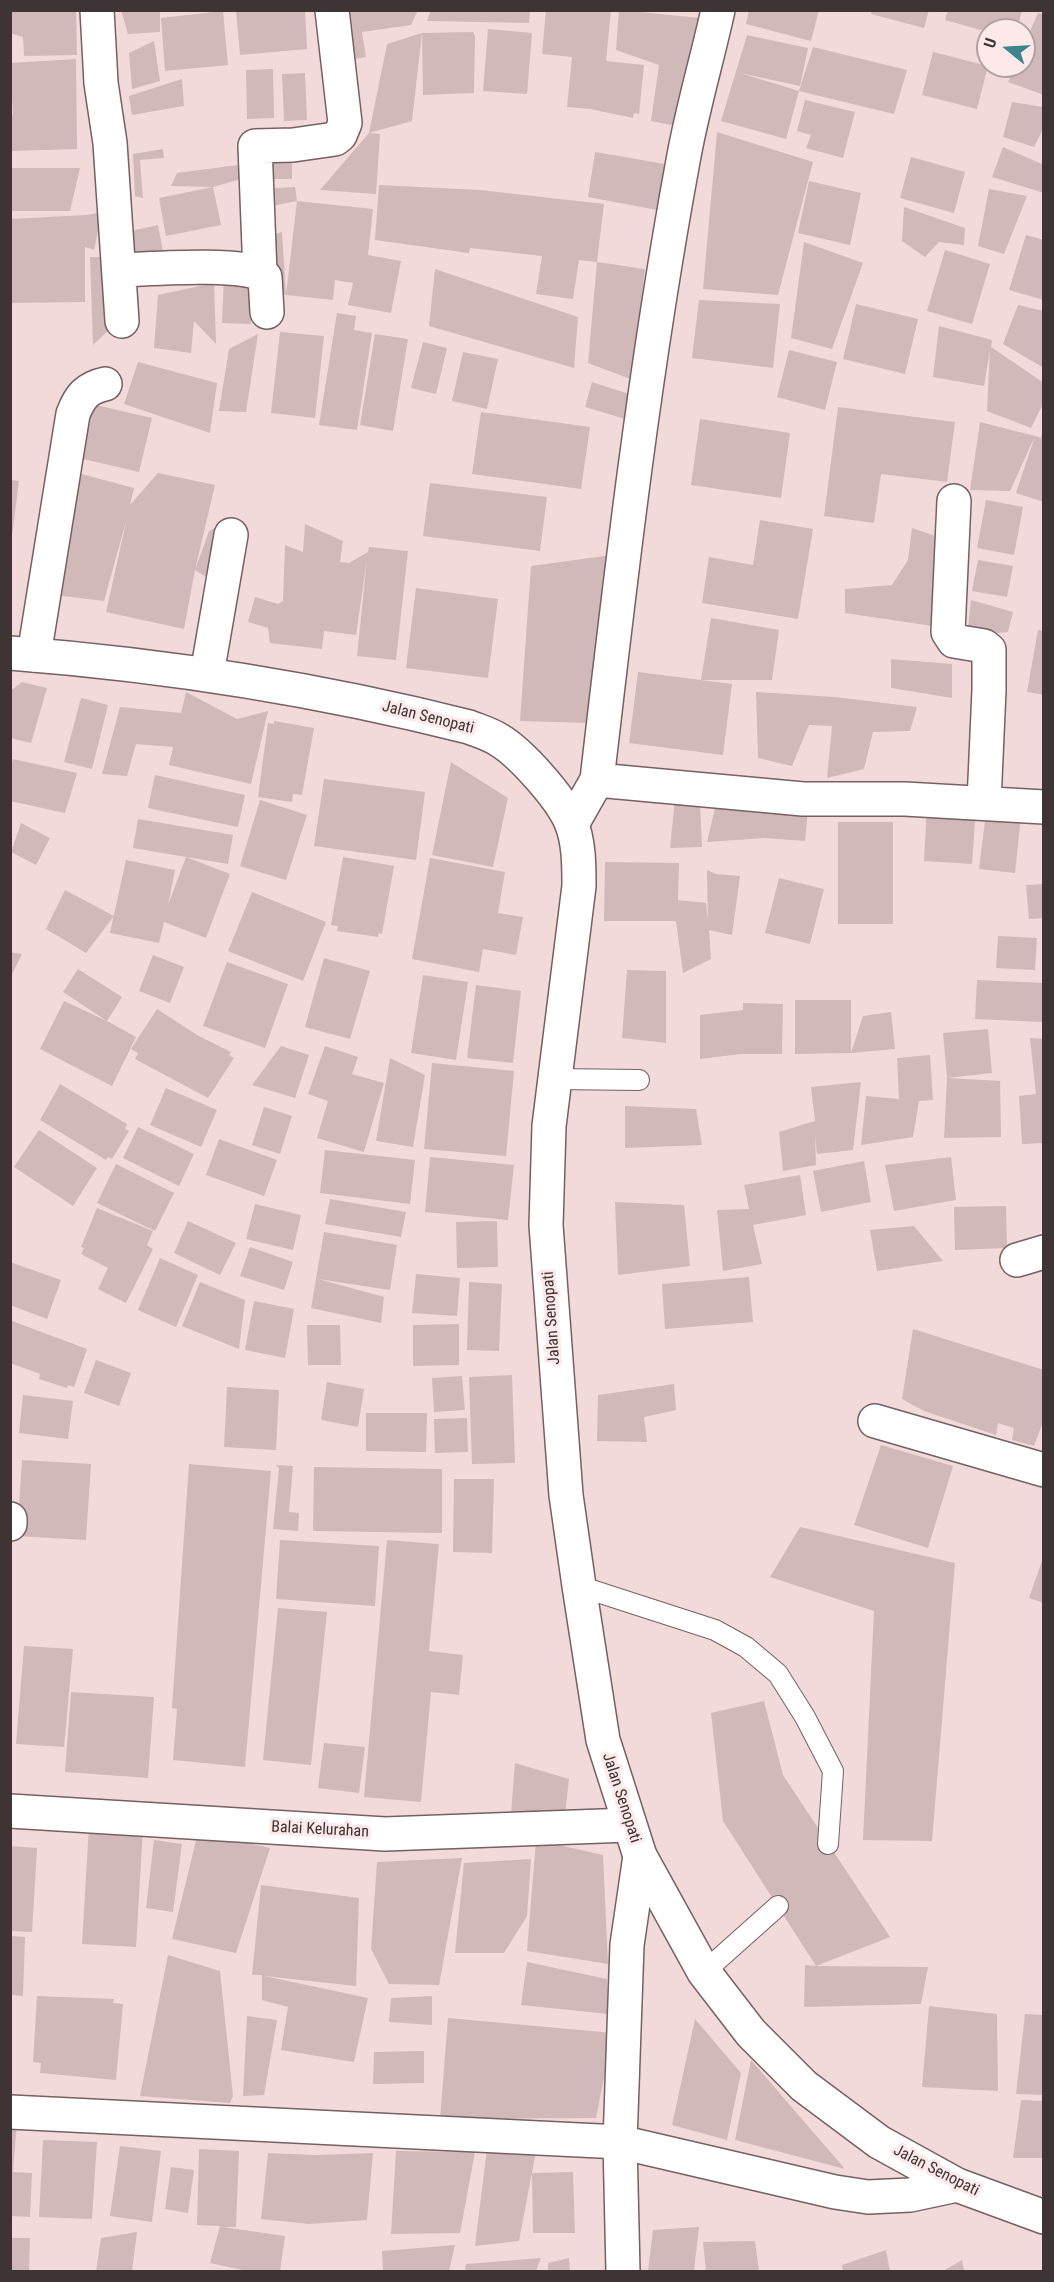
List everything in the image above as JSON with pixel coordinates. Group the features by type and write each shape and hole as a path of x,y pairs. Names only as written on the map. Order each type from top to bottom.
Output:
{"street":[{"path":"97,10 101,83 110,143 122,321"},
{"path":"260,273 255,146 293,145 335,139 340,135 345,123 332,10"},
{"path":"572,824 597,780 636,455 660,297 683,158 718,10"},
{"path":"120,270 225,267 260,273 265,277 267,312"},
{"path":"22,654 73,414 78,401 85,392 92,387 105,384"},
{"path":"954,501 948,632 954,641 984,646 989,650 984,802"},
{"path":"207,674 231,535"},
{"name":"Jalan Senopati","path":"22,654 207,674 265,683 427,716 482,732 500,740 521,758 562,803 572,824 579,854 579,885 549,1126 546,1225 566,1495 603,1740 629,1825 640,1856 704,1972 751,2033 804,2086 879,2142 957,2185 1044,2217"},
{"path":"597,780 803,799 905,799 1044,807"},
{"path":"875,1421 1044,1470"},
{"name":"Balai Kelurahan","path":"10,1810 385,1834 629,1825"},
{"path":"623,2271 620,2142 627,1945 640,1856"},
{"path":"10,2112 620,2142 835,2192 868,2197 910,2195 957,2185"}],"lane":[{"path":"555,1079 639,1080"},
{"path":"579,1586 715,1630 746,1647 778,1674 805,1717 833,1771 828,1844"},
{"path":"704,1972 778,1906"}],"building":[{"path":"10,10 76,10 77,55 24,56 23,37 10,33"},
{"path":"121,10 160,10 160,32 128,34"},
{"path":"236,10 305,10 307,49 240,55"},
{"path":"341,10 418,10 411,25 362,32 366,57 349,60"},
{"path":"431,10 530,10 529,23 427,21"},
{"path":"546,10 611,10 606,61 644,65 639,114 634,113 633,118 590,109 567,107 572,57 542,54"},
{"path":"619,10 700,18 685,128 651,121 659,65 616,50"},
{"path":"749,10 819,10 811,41 746,24"},
{"path":"872,10 929,10 924,28 871,14"},
{"path":"948,10 1022,10 1020,18 976,18 976,29 945,20"},
{"path":"223,11 228,65 165,71 161,18"},
{"path":"1038,13 1044,14 1044,95 1008,82 1010,78 1036,78 1036,18"},
{"path":"488,29 532,33 527,94 483,91"},
{"path":"473,32 475,36 474,93 423,95 422,33"},
{"path":"422,33 412,121 369,133 387,44"},
{"path":"747,35 808,48 800,86 740,73 799,91 786,139 721,121"},
{"path":"154,41 160,81 132,89 129,53"},
{"path":"813,47 907,70 894,114 799,91"},
{"path":"933,52 976,63 976,78 985,78 977,109 922,95"},
{"path":"76,59 77,149 10,151 10,118 13,114 10,63"},
{"path":"273,69 274,118 247,119 246,70"},
{"path":"305,73 307,120 284,121 282,74"},
{"path":"182,79 184,106 132,115 129,96"},
{"path":"805,100 855,112 843,158 806,148 811,135 797,131"},
{"path":"1012,102 1044,107 1044,127 1034,147 1003,137"},
{"path":"717,132 813,162 778,295 703,289"},
{"path":"369,133 380,134 376,194 320,190"},
{"path":"1003,147 1044,165 1044,193 992,177"},
{"path":"163,149 164,158 140,160 143,198 135,196 133,154"},
{"path":"595,152 665,164 657,210 588,197"},
{"path":"270,155 292,155 292,179 270,179"},
{"path":"911,157 965,172 954,213 900,198"},
{"path":"238,165 241,179 213,187 171,186 177,173"},
{"path":"10,168 80,168 70,211 10,211"},
{"path":"809,181 861,193 850,245 798,233"},
{"path":"379,185 480,190 604,204 597,262 579,260 573,299 536,294 542,256 470,248 469,253 375,240"},
{"path":"213,187 221,225 166,236 159,198"},
{"path":"295,187 297,201 267,207 263,189"},
{"path":"989,189 1027,196 1004,254 978,246"},
{"path":"297,201 373,209 368,255 401,261 391,313 348,305 353,283 335,280 333,300 286,295"},
{"path":"904,207 965,228 964,245 939,242 925,257 902,241"},
{"path":"102,212 94,250 85,247 85,302 10,303 10,219 87,215"},
{"path":"158,225 164,257 130,260 130,231"},
{"path":"282,232 286,295 270,288 276,234"},
{"path":"1026,235 1044,240 1044,300 1009,290"},
{"path":"804,242 863,263 832,349 791,338"},
{"path":"945,250 990,264 972,324 927,311"},
{"path":"90,257 106,257 113,326 93,345"},
{"path":"597,262 645,269 633,380 588,363"},
{"path":"435,269 578,317 574,368 429,326"},
{"path":"224,276 252,277 251,324 222,323"},
{"path":"214,283 216,344 194,321 191,353 154,348 158,295"},
{"path":"699,300 780,304 773,368 692,358"},
{"path":"856,304 918,319 905,374 843,359"},
{"path":"1018,305 1044,311 1044,368 1003,344"},
{"path":"337,313 356,316 354,330 372,333 357,430 319,425"},
{"path":"939,326 992,340 991,347 1044,383 1044,402 1031,428 987,411 990,350 984,386 933,377"},
{"path":"280,332 324,336 315,418 271,413"},
{"path":"258,334 246,412 219,411 229,349"},
{"path":"375,334 408,339 393,431 360,425"},
{"path":"423,342 447,348 436,394 411,388"},
{"path":"789,350 837,362 825,410 777,397"},
{"path":"463,352 498,359 487,409 452,401"},
{"path":"138,362 217,383 210,433 124,404"},
{"path":"592,382 632,395 625,419 585,407"},
{"path":"91,404 152,418 139,472 79,458"},
{"path":"838,407 955,422 947,482 881,474 874,523 824,516"},
{"path":"481,412 590,427 581,489 472,474"},
{"path":"700,419 790,433 781,498 691,485"},
{"path":"980,422 1035,436 1010,491 970,490"},
{"path":"1043,430 1044,502 1016,493 1035,436 1041,438"},
{"path":"70,471 134,488 130,505 158,473 215,485 184,629 106,612 127,518 104,601 55,595"},
{"path":"10,480 19,481 12,536 10,535"},
{"path":"430,483 547,497 540,551 423,536"},
{"path":"986,500 1023,507 1014,555 977,548"},
{"path":"760,520 813,529 798,619 702,603 709,557 753,565"},
{"path":"305,524 343,541 340,562 349,563 368,552 369,547 408,551 396,660 357,656 367,559 356,635 324,631 322,649 270,643 268,628 248,622 255,597 278,604 283,601 285,545 303,552"},
{"path":"220,525 211,580 195,570 209,531"},
{"path":"912,528 944,539 932,626 845,613 845,589 892,585 908,560"},
{"path":"612,555 590,723 520,721 531,566"},
{"path":"978,560 1013,566 1007,597 972,591"},
{"path":"416,588 498,599 488,678 406,668"},
{"path":"971,600 1013,612 1008,632 967,636"},
{"path":"711,618 779,630 772,680 701,680"},
{"path":"1038,630 1044,631 1044,695 1027,692"},
{"path":"891,659 952,664 952,698 891,688"},
{"path":"638,672 732,684 723,755 629,743"},
{"path":"22,682 47,688 31,743 10,738 10,691"},
{"path":"186,692 237,719 268,711 251,784 169,765 173,747 136,744 127,776 102,774 120,707 181,713"},
{"path":"756,692 835,697 917,707 910,731 873,732 864,769 827,778 832,726 809,725 792,766 758,758"},
{"path":"81,698 108,705 92,769 64,762"},
{"path":"274,721 314,728 302,795 293,794 292,802 258,797 268,723 274,724"},
{"path":"13,759 77,773 65,813 10,801 10,771"},
{"path":"451,762 508,798 493,867 432,855"},
{"path":"155,775 245,795 238,827 148,808"},
{"path":"324,779 425,792 416,860 314,846"},
{"path":"675,799 700,804 702,847 670,848"},
{"path":"717,799 808,811 805,841 765,838 707,842"},
{"path":"260,800 307,815 286,880 240,866"},
{"path":"927,805 976,808 972,864 924,861"},
{"path":"986,813 1021,817 1015,873 979,869"},
{"path":"138,819 233,835 228,864 133,848"},
{"path":"838,822 893,822 893,924 838,924"},
{"path":"21,823 50,838 36,865 11,852"},
{"path":"186,857 230,874 206,938 164,922 159,943 110,933 126,860 175,870 168,905"},
{"path":"343,857 394,866 382,934 379,933 378,937 337,931 338,926 331,925"},
{"path":"430,858 505,872 498,913 523,917 516,955 483,949 479,972 412,959"},
{"path":"605,862 679,863 678,900 706,903 708,923 707,870 716,874 740,876 732,935 709,930 711,959 683,973 676,921 604,921"},
{"path":"779,878 824,889 810,944 765,933"},
{"path":"1044,884 1044,918 1029,919 1026,885"},
{"path":"65,890 114,916 86,953 46,929"},
{"path":"252,892 326,922 303,981 228,951"},
{"path":"998,936 1037,938 1035,970 996,968"},
{"path":"10,952 22,954 10,978"},
{"path":"153,955 184,967 170,1003 139,991"},
{"path":"324,958 370,971 350,1039 305,1027"},
{"path":"227,962 288,984 265,1048 203,1026"},
{"path":"78,969 122,997 107,1021 63,992"},
{"path":"627,970 666,971 666,1043 622,1038"},
{"path":"423,975 468,982 456,1060 411,1053"},
{"path":"977,980 1044,983 1044,1022 975,1019"},
{"path":"476,985 521,991 513,1063 467,1058"},
{"path":"795,1000 851,1000 851,1053 795,1054"},
{"path":"64,1001 136,1037 112,1086 40,1049"},
{"path":"743,1003 783,1004 782,1054 741,1054 700,1059 700,1015 743,1010"},
{"path":"157,1009 197,1035 231,1052 229,1055 234,1058 208,1098 135,1059 138,1053 131,1049"},
{"path":"891,1012 895,1049 851,1053 863,1016"},
{"path":"988,1029 992,1073 947,1078 943,1033"},
{"path":"1030,1038 1044,1039 1044,1143 1022,1144 1019,1096 1036,1094"},
{"path":"281,1046 309,1055 295,1098 252,1085"},
{"path":"325,1046 358,1057 352,1074 384,1083 364,1152 317,1138 328,1101 308,1094"},
{"path":"930,1055 933,1100 919,1101 913,1137 861,1145 866,1096 899,1099 897,1058"},
{"path":"390,1058 425,1075 413,1147 376,1141"},
{"path":"432,1063 514,1071 506,1156 424,1149"},
{"path":"947,1078 1000,1081 1001,1137 944,1138"},
{"path":"861,1082 853,1150 817,1154 815,1135 816,1165 783,1171 779,1132 815,1121 811,1087"},
{"path":"60,1084 127,1124 125,1129 129,1131 112,1159 108,1157 106,1160 40,1120"},
{"path":"166,1088 217,1110 201,1147 150,1125"},
{"path":"625,1106 696,1109 702,1145 625,1148"},
{"path":"264,1107 292,1116 280,1154 252,1145"},
{"path":"138,1127 194,1154 179,1186 123,1158"},
{"path":"39,1130 97,1168 73,1206 14,1167"},
{"path":"219,1139 277,1160 264,1196 206,1175"},
{"path":"325,1150 415,1160 410,1204 320,1193"},
{"path":"430,1157 514,1165 508,1220 425,1212"},
{"path":"951,1157 956,1200 894,1211 885,1165"},
{"path":"864,1161 871,1202 821,1212 813,1171"},
{"path":"116,1164 174,1193 155,1231 97,1203"},
{"path":"800,1175 806,1215 753,1225 762,1264 723,1271 717,1210 749,1209 744,1185"},
{"path":"330,1199 406,1212 401,1237 325,1224"},
{"path":"615,1202 684,1205 690,1266 618,1275"},
{"path":"255,1204 301,1215 293,1250 246,1239"},
{"path":"1006,1206 1007,1248 955,1250 954,1207"},
{"path":"97,1208 153,1231 147,1245 153,1249 126,1303 98,1289 108,1268 81,1254 84,1248 81,1247"},
{"path":"188,1221 236,1243 220,1275 174,1253"},
{"path":"497,1221 498,1267 457,1268 456,1222"},
{"path":"914,1226 943,1261 877,1271 870,1230"},
{"path":"324,1232 397,1245 390,1290 318,1279 384,1297 381,1323 311,1308"},
{"path":"250,1247 293,1262 284,1290 240,1276"},
{"path":"160,1258 198,1275 176,1327 138,1310"},
{"path":"10,1262 61,1280 47,1319 10,1305"},
{"path":"416,1274 460,1278 457,1316 412,1313"},
{"path":"749,1277 753,1322 665,1329 662,1284"},
{"path":"200,1282 245,1300 239,1349 182,1326"},
{"path":"469,1282 502,1284 499,1351 467,1350"},
{"path":"254,1301 294,1309 285,1358 245,1350"},
{"path":"12,1321 87,1349 74,1387 68,1385 67,1388 39,1379 40,1374 10,1363"},
{"path":"459,1324 459,1365 413,1366 413,1325"},
{"path":"307,1325 340,1325 341,1365 308,1365"},
{"path":"913,1329 1044,1370 1044,1419 1034,1446 1012,1440 1014,1428 998,1423 996,1435 924,1411 902,1399"},
{"path":"96,1360 131,1373 119,1406 84,1393"},
{"path":"512,1375 515,1463 472,1464 469,1377"},
{"path":"462,1376 465,1410 434,1412 432,1378"},
{"path":"327,1382 364,1389 358,1427 321,1420"},
{"path":"674,1384 676,1410 644,1417 647,1442 597,1441 598,1395"},
{"path":"227,1387 279,1390 276,1450 224,1447"},
{"path":"23,1395 73,1401 68,1439 19,1433"},
{"path":"366,1413 427,1413 426,1452 366,1451"},
{"path":"467,1418 468,1452 435,1453 434,1419"},
{"path":"881,1445 953,1466 928,1548 854,1525"},
{"path":"22,1460 91,1464 86,1540 17,1536"},
{"path":"189,1464 271,1471 245,1767 173,1760 177,1709 172,1708"},
{"path":"276,1465 293,1466 289,1512 299,1513 298,1531 273,1529 279,1468"},
{"path":"314,1467 442,1469 442,1533 313,1531"},
{"path":"454,1479 494,1479 492,1553 453,1552"},
{"path":"800,1527 955,1563 932,1841 863,1840 874,1611 770,1577"},
{"path":"280,1540 379,1546 375,1606 276,1599"},
{"path":"387,1540 439,1544 429,1651 463,1655 459,1695 431,1692 421,1802 364,1797"},
{"path":"1044,1559 1044,1603 1029,1598"},
{"path":"278,1608 327,1612 311,1765 263,1760"},
{"path":"24,1646 73,1649 64,1747 16,1744"},
{"path":"71,1692 154,1697 148,1778 65,1772"},
{"path":"764,1701 783,1775 890,1937 816,1966 723,1821 711,1713"},
{"path":"324,1743 365,1747 359,1793 318,1788"},
{"path":"515,1763 569,1779 565,1815 511,1813"},
{"path":"89,1826 143,1829 136,1947 82,1944"},
{"path":"198,1832 270,1848 236,1953 172,1939"},
{"path":"154,1840 182,1844 173,1912 146,1908"},
{"path":"536,1840 603,1855 608,1964 527,1951"},
{"path":"10,1846 37,1848 32,1932 10,1931"},
{"path":"462,1858 439,1985 389,1984 371,1949 377,1862"},
{"path":"531,1859 527,1916 504,1953 455,1953 464,1863"},
{"path":"261,1885 359,1898 356,1986 264,1976 368,1998 354,2062 281,2050 288,2007 262,2000 262,1975 252,1975"},
{"path":"10,1936 25,1937 23,1996 10,1995"},
{"path":"168,1955 220,1971 233,2096 230,2103 140,2096"},
{"path":"527,1962 607,1979 608,2014 521,2005"},
{"path":"805,1965 928,1967 921,2004 804,2007"},
{"path":"37,1996 114,1999 113,2003 123,2004 116,2080 40,2073 41,2063 33,2062"},
{"path":"432,1996 432,2025 389,2022 391,1998"},
{"path":"929,2006 997,2014 998,2091 922,2087"},
{"path":"1025,2014 1044,2015 1044,2095 1016,2094"},
{"path":"247,2016 277,2020 264,2095 243,2096"},
{"path":"448,2018 613,2033 596,2118 440,2119"},
{"path":"695,2019 741,2073 727,2140 672,2125"},
{"path":"424,2051 424,2083 373,2084 374,2052"},
{"path":"751,2060 845,2169 735,2140"},
{"path":"1021,2100 1044,2101 1044,2158 1013,2158"},
{"path":"10,2122 17,2122 13,2172 32,2173 30,2217 10,2216"},
{"path":"43,2140 97,2142 92,2219 39,2217"},
{"path":"120,2146 161,2151 152,2222 110,2216"},
{"path":"487,2148 536,2152 519,2241 475,2246"},
{"path":"199,2149 239,2151 236,2227 223,2227 285,2236 280,2271 247,2271 210,2263 220,2226 197,2225"},
{"path":"396,2151 475,2152 460,2233 391,2234"},
{"path":"268,2153 315,2155 373,2153 367,2220 309,2224 261,2219"},
{"path":"171,2167 194,2170 188,2213 165,2209"},
{"path":"573,2172 575,2233 533,2233 532,2173"},
{"path":"699,2227 694,2271 648,2271 653,2230"},
{"path":"137,2232 132,2271 96,2271 101,2238"},
{"path":"10,2238 30,2238 29,2271 10,2271"},
{"path":"755,2241 759,2271 706,2271 703,2242"},
{"path":"455,2245 449,2271 383,2271 382,2251"},
{"path":"886,2250 890,2271 843,2271 842,2265"},
{"path":"541,2258 536,2271 465,2271 466,2264"},
{"path":"569,2258 570,2271 548,2271 548,2263"},
{"path":"962,2260 964,2271 943,2271"}]}
